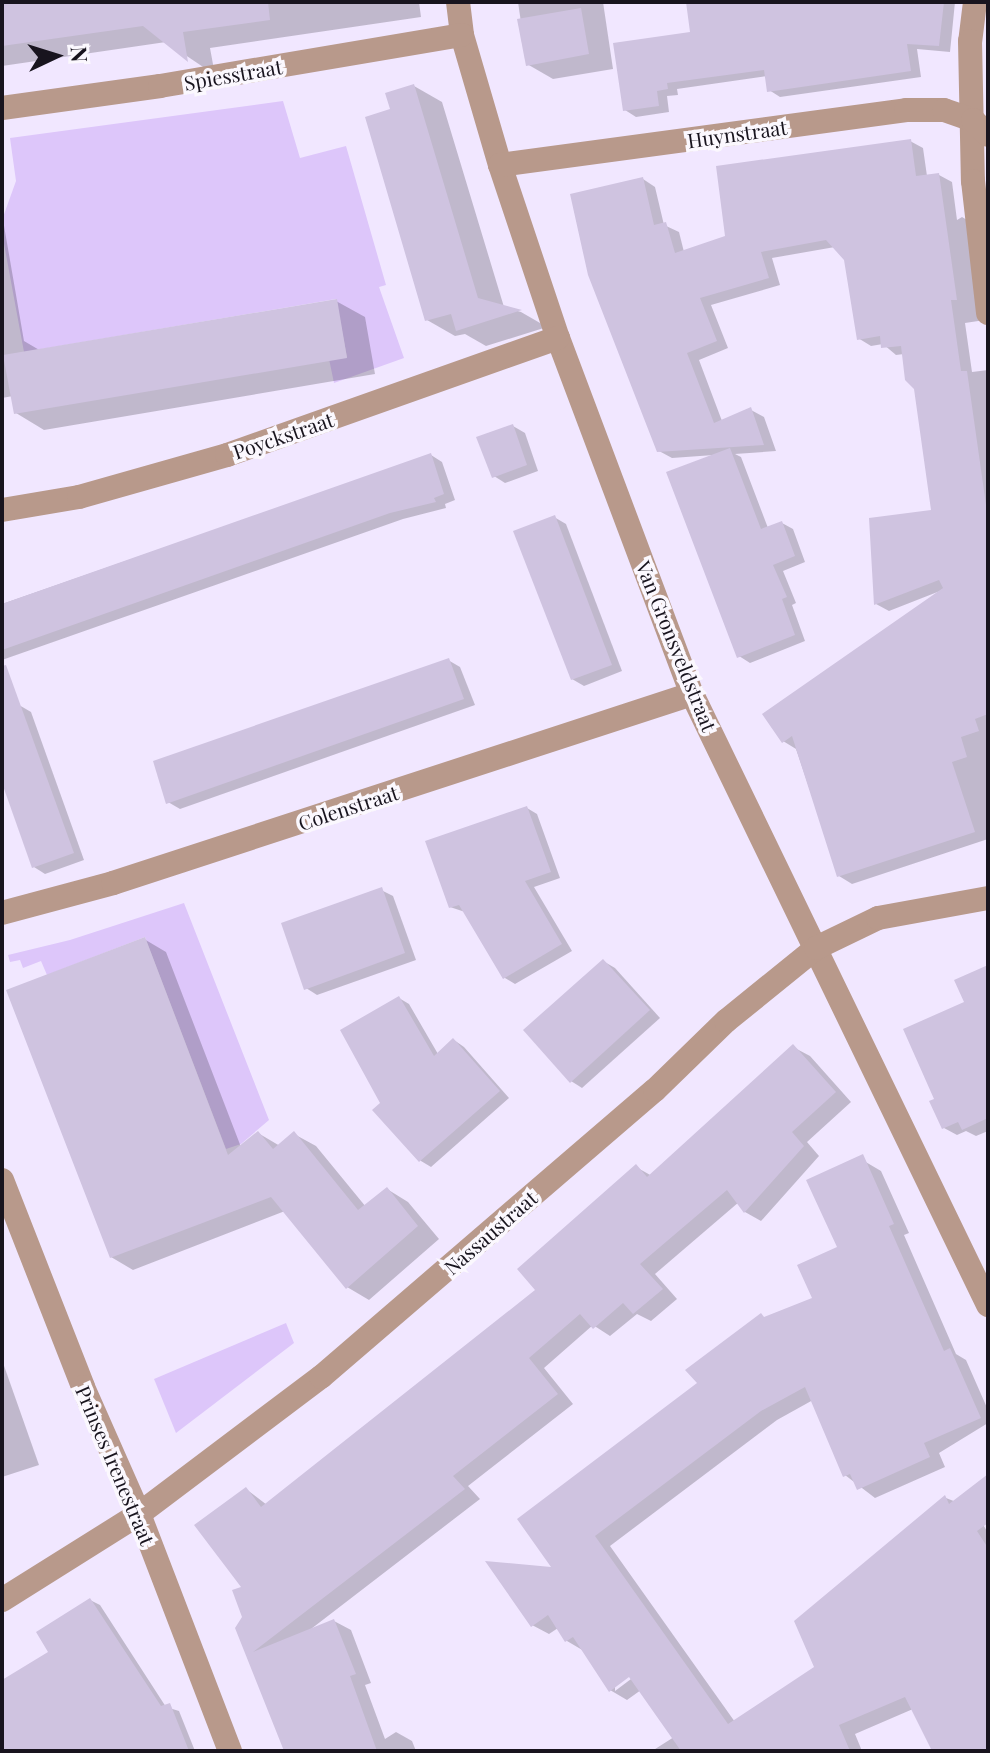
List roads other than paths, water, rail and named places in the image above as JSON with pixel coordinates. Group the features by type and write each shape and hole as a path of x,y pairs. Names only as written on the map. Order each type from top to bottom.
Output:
{"street":[{"name":"Van Gronsveldstraat","path":"458,2 462,35 500,165 558,338 692,694 988,1305"},
{"path":"975,2 970,41 980,128"},
{"name":"Spiesstraat","path":"2,108 160,86 462,35"},
{"path":"988,91 973,181 988,313"},
{"name":"Huynstraat","path":"500,165 906,110 944,110 980,128"},
{"name":"Poyckstraat","path":"2,510 79,497 227,455 558,338"},
{"name":"Colenstraat","path":"2,913 113,883 692,694"},
{"name":"Nassaustraat","path":"2,1600 139,1514 321,1377 655,1090 726,1021 816,948 878,918 988,898"},
{"name":"Prinses Irenestraat","path":"2,1180 83,1387 139,1514 230,1751"}]}
